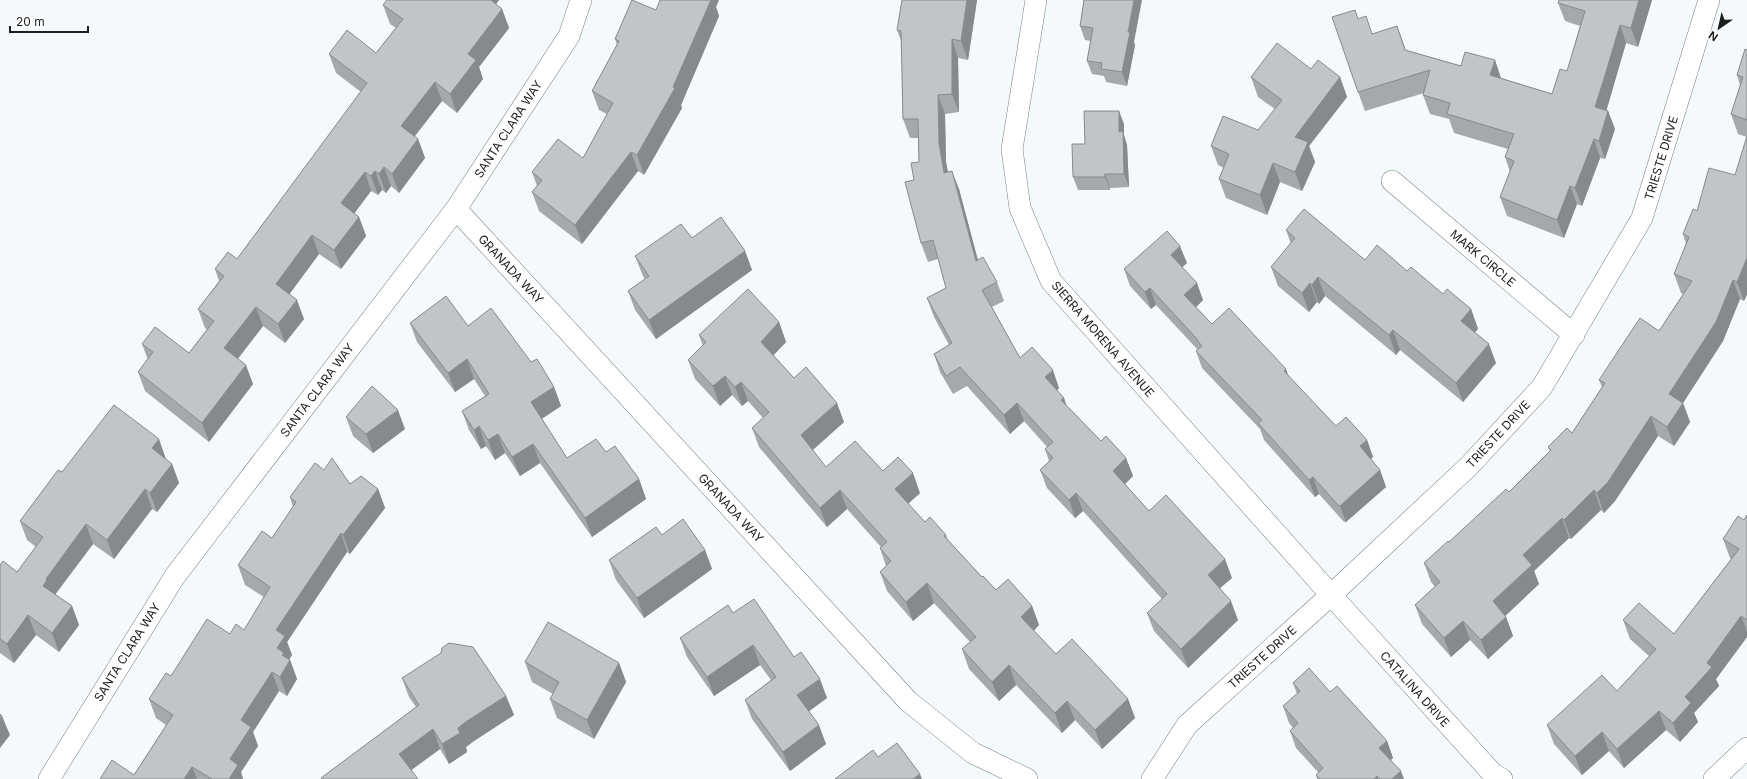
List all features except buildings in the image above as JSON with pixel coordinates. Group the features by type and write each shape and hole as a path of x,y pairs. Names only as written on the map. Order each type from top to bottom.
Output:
{"street":[{"name":"SANTA CLARA WAY","path":"49,779 174,576 456,208 569,36 581,0"},
{"name":"SIERRA MORENA AVENUE","path":"1036,0 1012,149 1020,208 1050,281 1331,595"},
{"name":"TRIESTE DRIVE","path":"1152,779 1187,725 1331,595 1469,466 1542,387 1642,218 1709,0"},
{"name":"MARK CIRCLE","path":"1392,181 1574,335"},
{"name":"GRANADA WAY","path":"456,208 908,701 973,753 1028,779"},
{"name":"CATALINA DRIVE","path":"1331,595 1493,774 1502,779"},
{"path":"1714,779 1747,748"}]}
